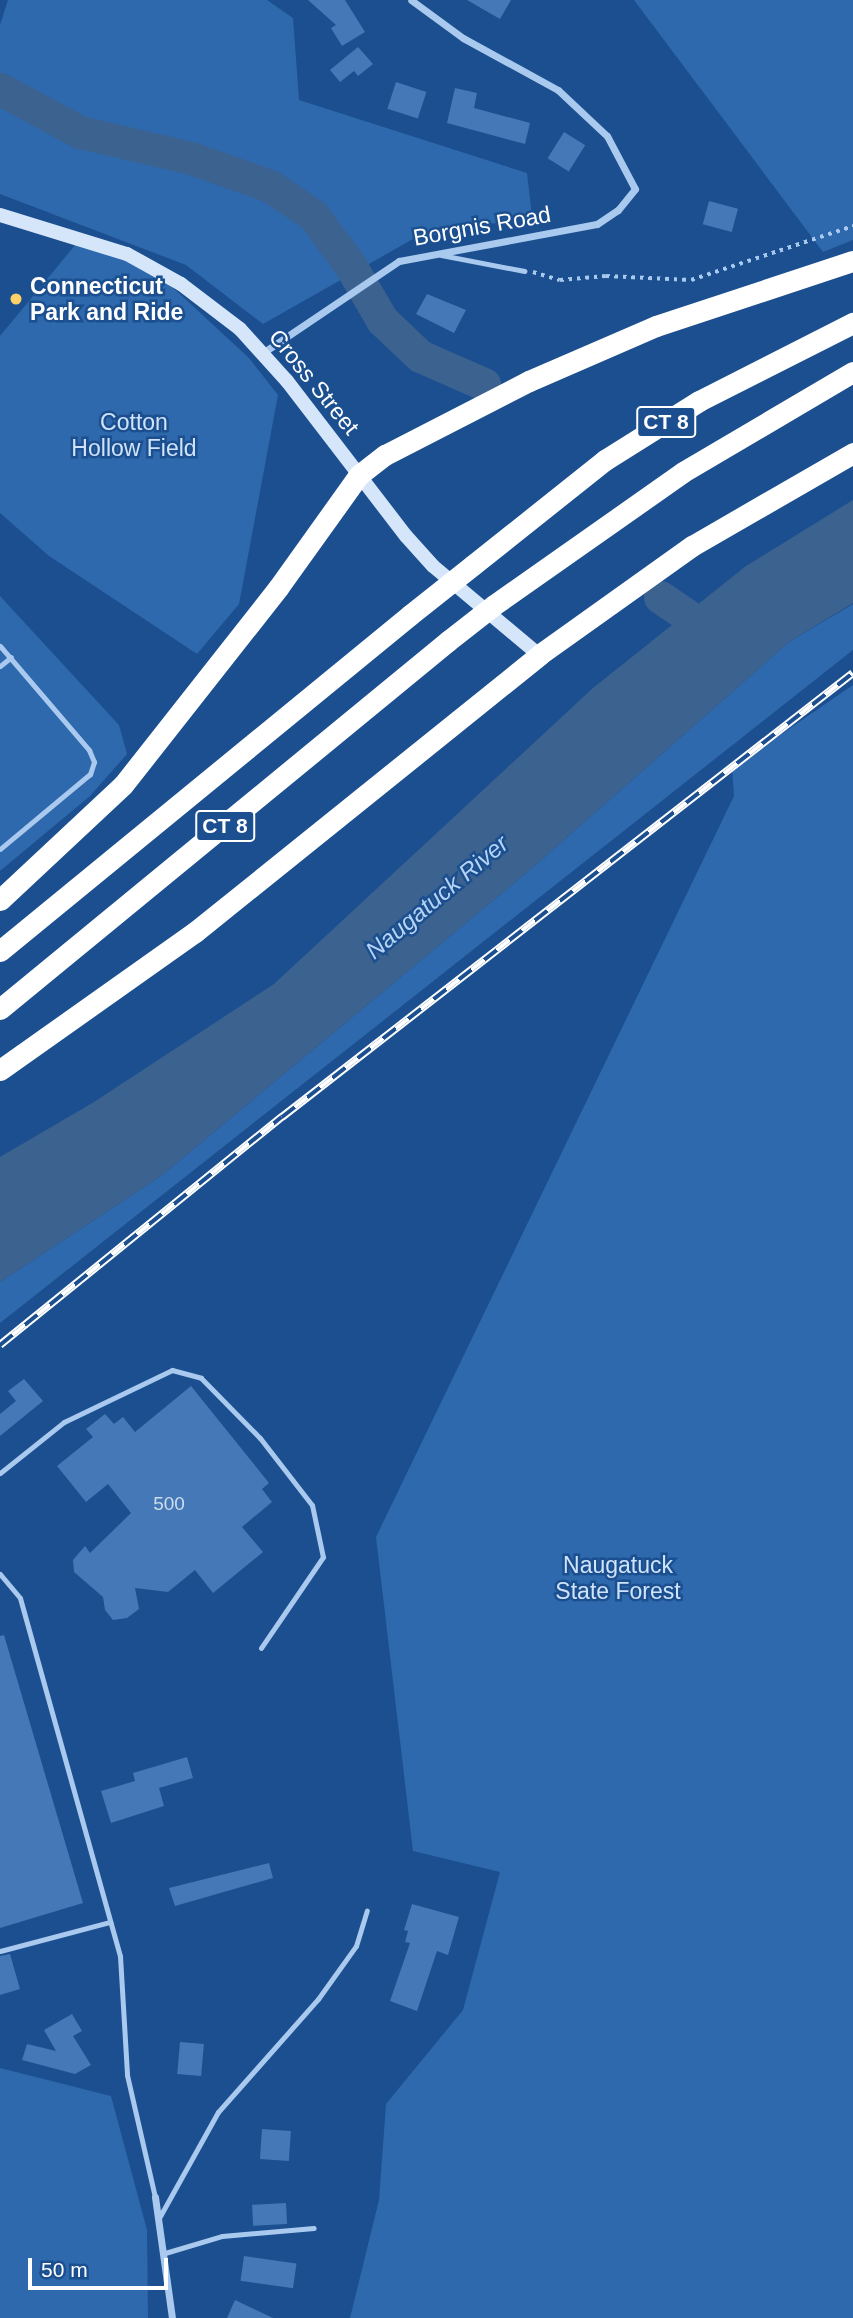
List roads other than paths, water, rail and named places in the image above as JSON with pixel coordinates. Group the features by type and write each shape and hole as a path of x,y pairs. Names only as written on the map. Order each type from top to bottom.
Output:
{"highway":[{"path":"0,900 123,785 278,588 359,475 385,455 542,375 656,326 853,261"},
{"name":"CT 8","path":"0,951 410,615 606,460 699,401 853,323"},
{"name":"CT 8","path":"0,1009 532,574 683,472 853,372"},
{"path":"0,1070 39,1046 195,932 539,655 692,545 853,453"}],"street":[{"name":"Borgnis Road","path":"264,352 376,274 423,254 438,255 597,224 618,211 635,189 607,136 558,90 463,38 411,0"},
{"name":"Cross Street","path":"0,215 98,244 155,268 210,304 264,352 433,566 539,655"},
{"path":"155,2197 165,2253 172,2318"}],"lane":[{"path":"438,255 524,271"},
{"path":"0,646 89,750 94,762 90,774 0,849"},
{"path":"0,666 11,657"},
{"path":"0,1473 64,1422 172,1370 201,1378 260,1438 313,1505 323,1557 261,1648"},
{"path":"0,1574 20,1598 120,1956 127,2076 155,2197"},
{"path":"159,2218 218,2112 318,1999 356,1947 368,1911"},
{"path":"0,1951 110,1922"},
{"path":"165,2253 222,2236 314,2228"}],"water":[{"name":"Naugatuck River","path":"853,500 853,603 789,642 531,869 161,1176 0,1282 0,1157 94,1102 274,984 593,688 746,566"}],"waterway":[{"path":"0,89 80,132 191,158 270,186 313,215 350,265 382,320 420,356 484,384"},
{"path":"660,597 722,639"}],"railway":[{"path":"0,1345 282,1117 853,673"}],"place":[{"name":"Connecticut Park and Ride","path":"16,299"}],"park label":[{"name":"Cotton Hollow Field","path":"134,435"},
{"name":"Naugatuck State Forest","path":"618,1578"}]}
